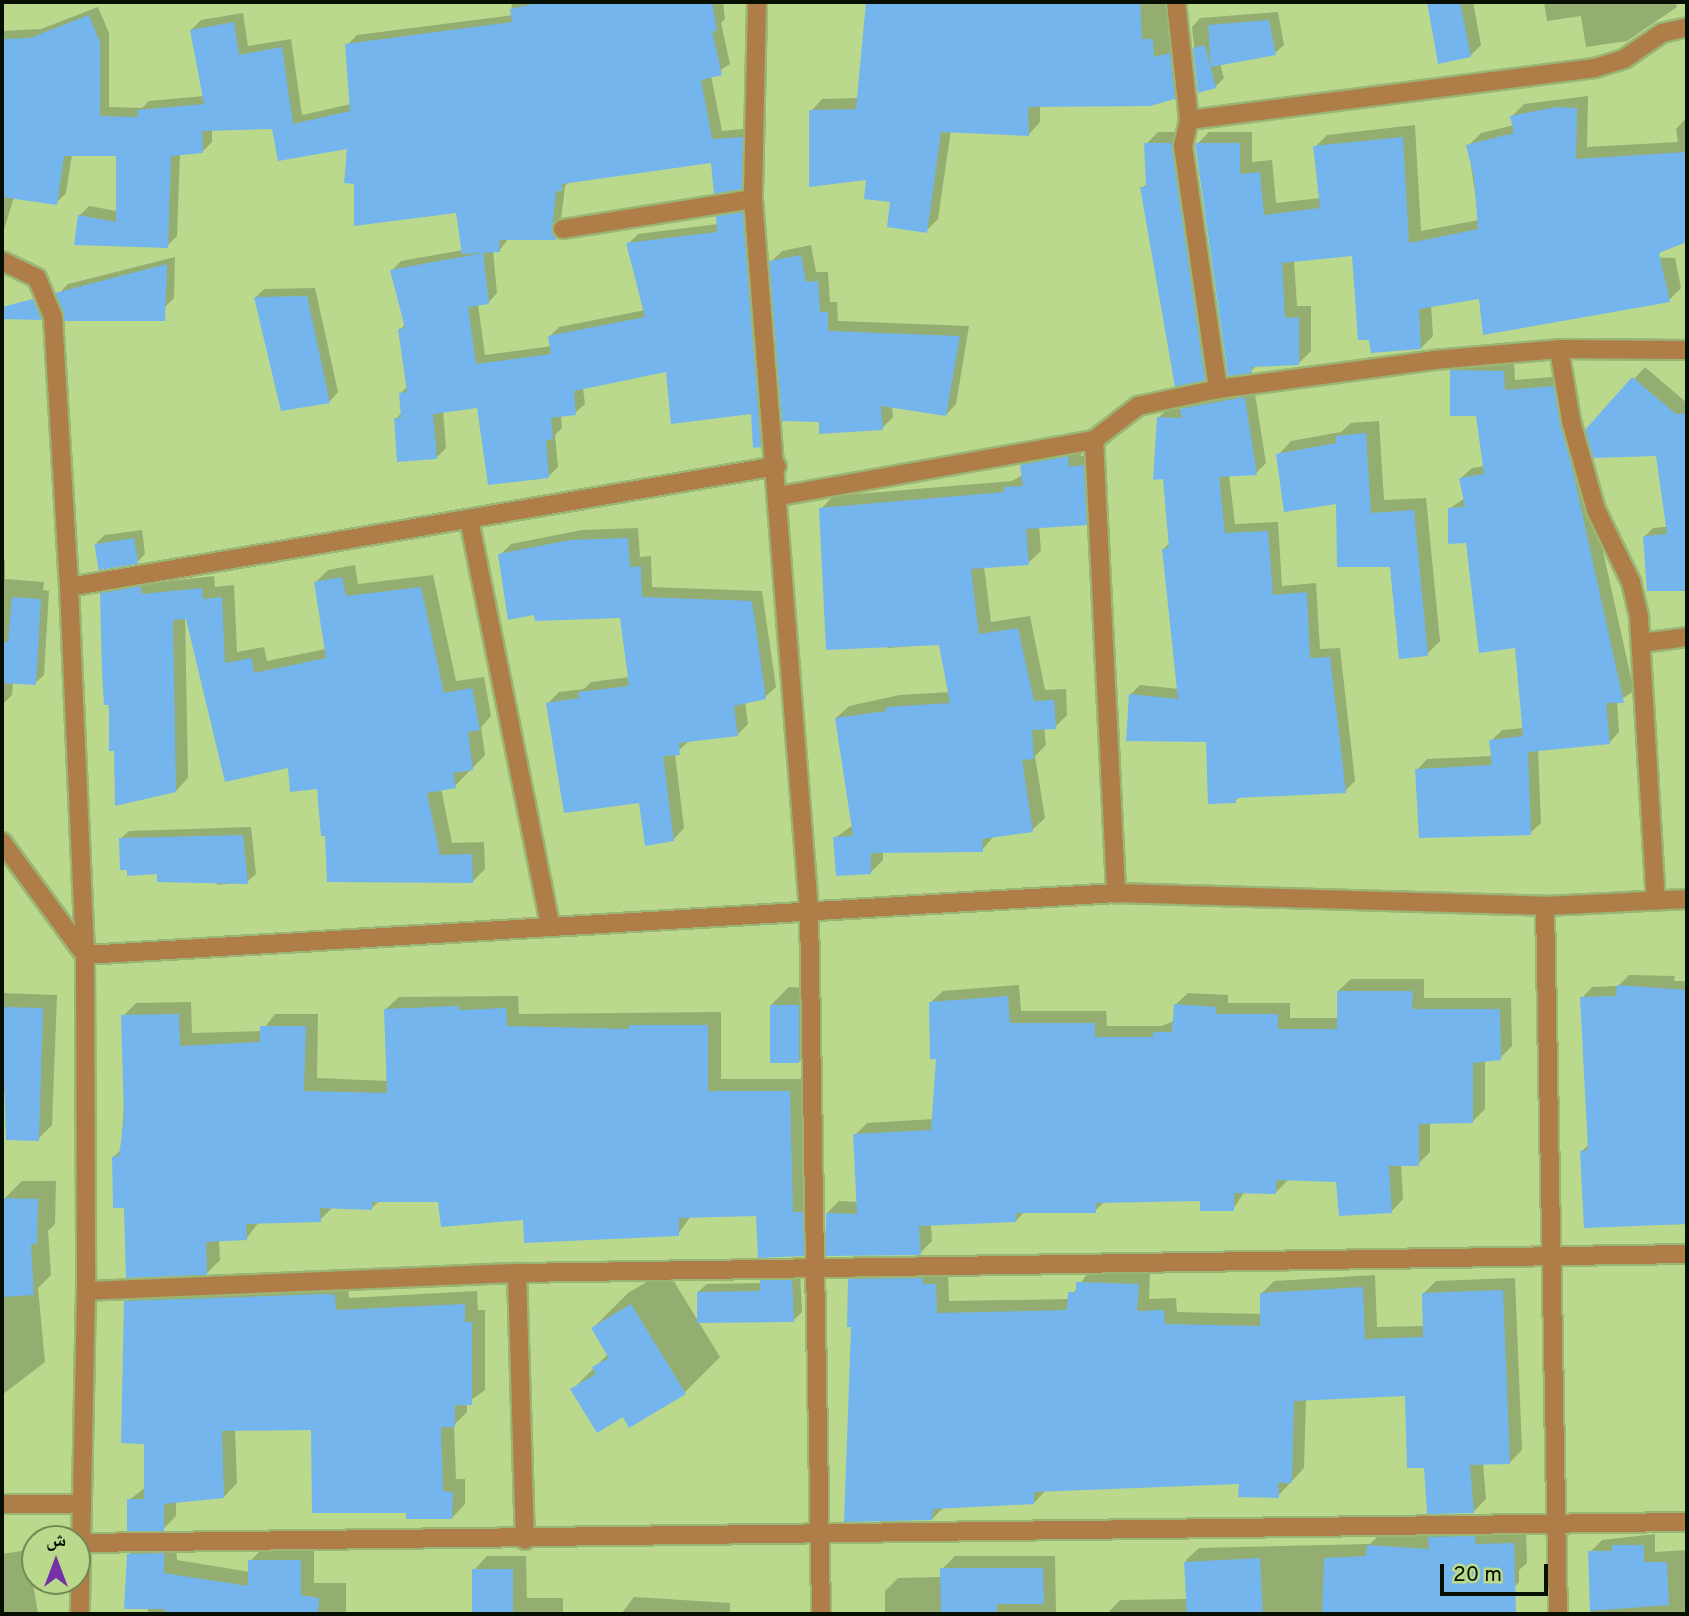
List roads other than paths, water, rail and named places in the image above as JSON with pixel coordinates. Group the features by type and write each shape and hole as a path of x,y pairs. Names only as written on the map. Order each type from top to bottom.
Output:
{"street":[{"path":"757,2 753,199 777,466 809,911 821,1614"},
{"path":"1176,2 1189,120 1183,146 1218,389"},
{"path":"1189,120 1595,68 1624,59 1662,33 1687,27"},
{"path":"563,229 753,199"},
{"path":"2,261 37,278 53,317 69,587 85,955 86,1291 81,1525"},
{"path":"1559,349 1574,432 1596,510 1631,582 1641,643 1656,900"},
{"path":"779,496 1094,440 1138,406 1218,389 1434,360 1559,349 1687,350"},
{"path":"1094,440 1116,892"},
{"path":"69,587 777,466"},
{"path":"469,519 551,924"},
{"path":"1641,643 1687,637"},
{"path":"2,842 85,955"},
{"path":"85,955 551,924 1116,892 1545,906 1687,899"},
{"path":"1545,906 1558,1614"},
{"path":"86,1291 517,1273 1552,1260 1687,1254"},
{"path":"517,1273 525,1541"},
{"path":"2,1504 82,1504"},
{"path":"91,1544 525,1541 1687,1522"},
{"path":"80,1595 80,1614"}]}
